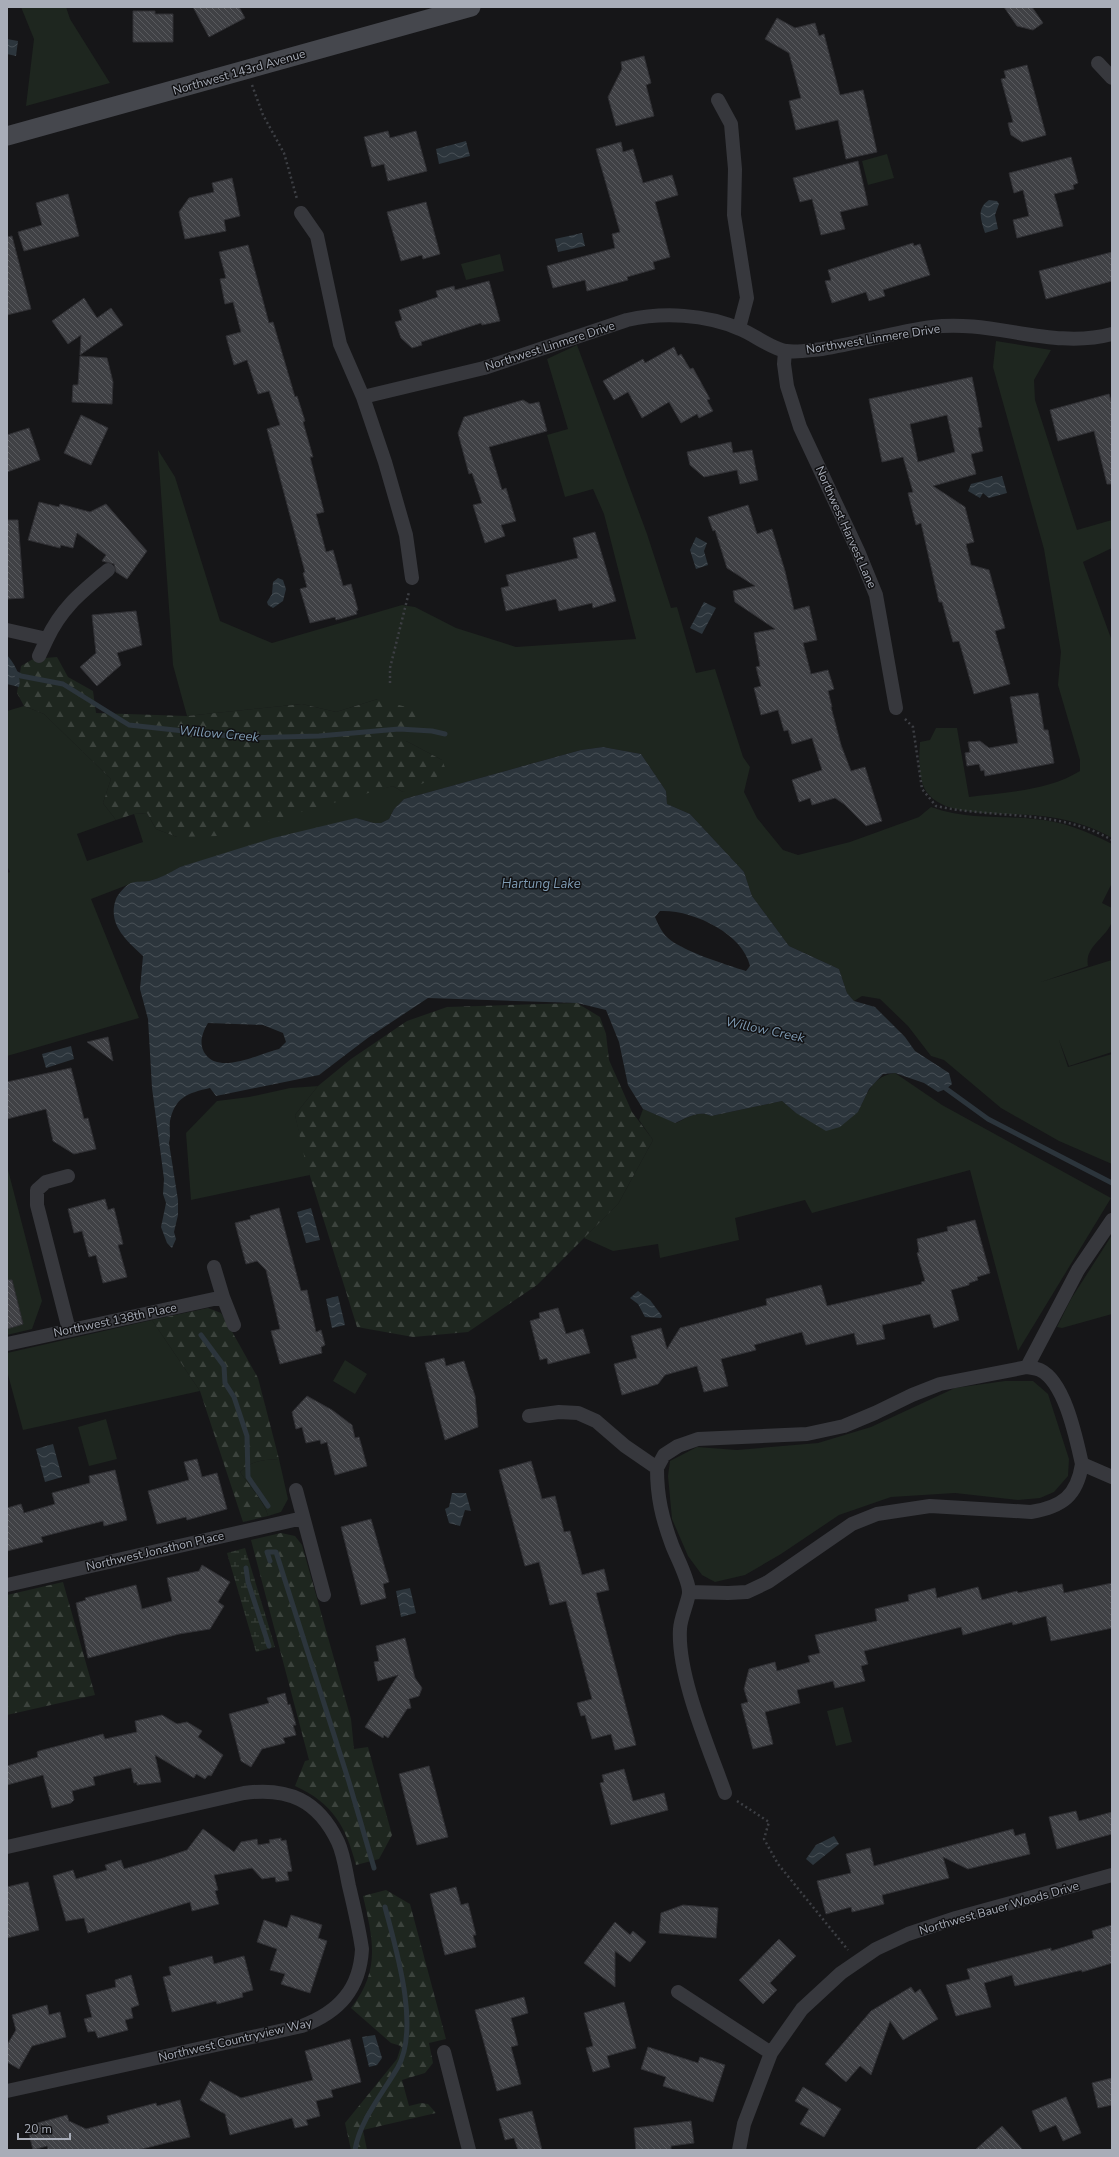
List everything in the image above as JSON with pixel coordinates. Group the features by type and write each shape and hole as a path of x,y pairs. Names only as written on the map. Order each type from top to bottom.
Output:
{"main road":[{"name":"Northwest 143rd Avenue","path":"7,136 471,7"}],"street":[{"path":"1098,63 1112,78"},
{"path":"718,100 731,124 735,169 734,215 747,298 739,328"},
{"path":"301,213 317,236 340,344 363,397 385,462 406,535 412,578"},
{"name":"Northwest Linmere Drive","path":"363,397 484,368 627,320 649,315 709,319 739,328 785,351 804,351 833,347 933,327 969,327 1055,339 1100,337 1112,334"},
{"name":"Northwest Harvest Lane","path":"785,351 784,364 787,386 800,426 858,550 876,595 896,708"},
{"path":"39,656 57,618 70,602 108,570"},
{"path":"7,630 47,639"},
{"path":"68,1176 46,1182 37,1190 37,1205 69,1330"},
{"path":"1027,1367 1043,1333 1078,1270 1112,1220"},
{"path":"214,1267 223,1297 234,1325"},
{"name":"Northwest 138th Place","path":"7,1344 223,1297"},
{"path":"689,1592 747,1592 768,1582 852,1524 877,1514 930,1506 1031,1512 1045,1510 1059,1504 1071,1494 1079,1480 1082,1464 1060,1391 1051,1379 1040,1370 1027,1367 940,1384 912,1394 875,1413 844,1426 807,1434 698,1439 678,1446 664,1456 657,1468 657,1495 661,1515 689,1592 680,1629 682,1659 688,1686 725,1793"},
{"path":"529,1416 559,1412 578,1413 596,1421 625,1446 657,1468"},
{"path":"1082,1464 1112,1478"},
{"path":"296,1490 324,1595"},
{"name":"Northwest Jonathon Place","path":"7,1585 303,1518"},
{"name":"Northwest Countryview Way","path":"7,1847 244,1793 278,1791 308,1804 329,1826 338,1843 362,1949 361,1965 356,1981 347,1995 338,2006 314,2022 282,2031 7,2091"},
{"name":"Northwest Bauer Woods Drive","path":"739,2150 744,2124 771,2053 802,2009 840,1973 876,1949 908,1934 956,1918 1112,1875"},
{"path":"678,1992 771,2053"},
{"path":"444,2052 469,2150"}],"path":[{"path":"247,70 262,115 284,153 301,213"},
{"path":"390,684 390,668 412,578"},
{"path":"896,708 913,727 922,789 936,806 966,812 1047,817 1077,825 1112,840"},
{"path":"725,1793 768,1822 764,1839 778,1864 858,1961"}],"green space":[{"path":"21,7 66,7 70,19 110,83 26,106 34,39"},
{"path":"887,154 894,178 868,185 862,161"},
{"path":"500,254 504,271 466,280 461,264"},
{"path":"996,341 1051,350 1034,380 1035,400 1077,530 1112,520 1112,548 1083,562 1112,641 1112,838 1090,827 1057,818 1036,815 985,813 953,808 939,803 929,795 922,784 919,763 920,742 930,740 936,728 957,728 969,797 1040,787 1068,778 1080,771 1080,760 1058,685 1061,652 1044,549 993,367"},
{"path":"577,345 647,534 671,608 677,607 696,673 715,669 743,757 750,767 744,792 757,818 783,850 798,855 850,842 919,817 931,807 957,814 1044,820 1064,824 1084,831 1112,844 1112,883 1102,903 1112,908 1110,927 1093,947 1088,959 1088,966 1041,982 1112,960 1112,1052 1069,1066 1059,1040 1068,1067 1112,1054 1112,1164 1059,1141 1001,1108 944,1060 931,1056 908,1026 880,999 862,996 854,1001 847,993 839,969 789,946 752,896 744,872 690,814 667,804 666,791 641,754 603,747 581,750 404,799 394,809 389,819 381,823 374,823 356,818 180,867 168,875 149,881 130,884 91,899 139,1018 7,1056 7,873 10,872 7,866 7,711 24,706 44,714 111,779 103,803 116,820 77,834 87,861 143,842 134,814 147,813 156,829 177,837 393,786 403,792 442,760 406,741 378,699 336,712 302,704 187,716 173,665 158,450 175,477 220,621 272,643 402,605 415,607 456,628 516,647 636,639 604,514 593,489 565,497 547,435 568,429 547,359"},
{"path":"57,657 68,677 93,691 96,713 187,716 302,704 336,712 378,699 420,711 406,741 442,760 446,770 435,778 403,792 393,786 217,836 177,837 156,829 147,813 134,814 116,820 103,803 111,779 44,714 24,706 17,693 21,666 33,659"},
{"path":"577,1003 600,1017 606,1034 609,1060 632,1112 653,1140 618,1204 537,1285 468,1332 413,1337 357,1327 305,1160 295,1115 318,1086 351,1059 407,1021 447,1007"},
{"path":"895,1073 942,1105 1111,1198 1018,1351 970,1170 812,1213 805,1200 735,1218 739,1240 660,1258 658,1244 613,1251 584,1238 618,1204 653,1140 639,1120 643,1109 676,1123 697,1114 706,1114 711,1116 782,1101 796,1113 858,1112 871,1087 881,1078"},
{"path":"318,1086 295,1115 310,1175 191,1200 186,1133 217,1101 249,1097 290,1088"},
{"path":"7,1166 42,1301 32,1329 7,1335"},
{"path":"1112,1235 1112,1314 1062,1328 1057,1327 1071,1299"},
{"path":"208,1308 221,1313 258,1378 279,1459 263,1460 253,1463 240,1472 260,1499 268,1516 243,1522 200,1391 152,1320"},
{"path":"152,1320 200,1391 23,1430 7,1371 7,1353"},
{"path":"345,1360 367,1374 355,1394 333,1381"},
{"path":"1005,1381 1033,1381 1048,1394 1069,1459 1068,1476 1054,1492 1040,1498 1018,1500 955,1493 891,1497 839,1515 781,1554 745,1575 715,1582 702,1575 688,1556 672,1519 668,1476 670,1461 697,1447 737,1450 818,1443 871,1427 955,1388"},
{"path":"106,1419 117,1459 89,1466 78,1427"},
{"path":"279,1459 288,1499 281,1512 268,1516 260,1499 240,1472 253,1463 263,1460"},
{"path":"281,1533 295,1536 302,1545 351,1719 354,1749 368,1747 392,1835 379,1859 356,1865 348,1839 336,1818 319,1800 295,1786 305,1761 309,1760 251,1540"},
{"path":"245,1548 275,1647 256,1652 227,1553"},
{"path":"63,1582 95,1695 7,1715 7,1595"},
{"path":"843,1707 852,1742 836,1746 827,1711"},
{"path":"386,1890 410,1904 446,2039 429,2043 433,2063 425,2073 402,2080 409,2106 421,2103 428,2104 436,2113 363,2130 367,2150 351,2150 345,2123 397,2059 401,2046 391,2043 351,2008 361,1994 371,1967 372,1940 363,1896"}],"water":[{"path":"7,39 18,41 16,56 7,54"},
{"path":"466,141 470,156 439,164 436,149"},
{"path":"989,200 997,201 999,204 995,215 998,229 985,233 981,219 981,211 982,207"},
{"path":"582,233 585,246 558,252 555,239"},
{"path":"1002,476 1007,493 989,498 983,493 980,498 968,491 971,484"},
{"path":"696,537 707,543 704,551 708,565 696,569 690,550"},
{"path":"278,578 283,580 286,589 283,601 273,608 268,605 267,602 272,594 273,582"},
{"path":"704,602 716,608 702,634 690,628"},
{"path":"7,655 15,666 18,674 20,683 19,687 7,684"},
{"name":"Hartung Lake","path":"603,747 641,754 666,791 667,804 690,814 744,872 752,896 789,946 839,969 847,993 854,1001 875,1007 905,1037 915,1051 949,1073 952,1084 946,1089 938,1092 924,1083 895,1073 883,1074 869,1089 858,1112 840,1127 826,1131 796,1113 782,1101 711,1116 706,1114 697,1114 675,1123 643,1109 628,1085 619,1042 606,1010 577,1003 428,998 369,1037 319,1075 216,1096 210,1088 189,1094 179,1101 175,1106 170,1121 169,1143 178,1200 178,1215 174,1232 176,1239 172,1248 167,1243 161,1227 166,1203 163,1194 164,1179 152,1088 148,1019 140,989 143,956 130,944 116,924 114,908 116,899 120,893 131,883 153,880 180,867 273,838 356,818 374,823 381,823 389,819 394,809 404,799 581,750","holes":["660,911 672,911 686,914 714,925 737,943 745,954 750,966 746,971 683,948 668,938 660,928 655,917","208,1023 263,1025 283,1033 286,1042 279,1049 241,1061 221,1063 206,1055 202,1047 202,1039"]},
{"path":"71,1046 74,1059 46,1068 42,1054"},
{"path":"311,1208 320,1240 306,1243 297,1212"},
{"path":"638,1291 650,1300 662,1316 661,1318 645,1317 638,1304 630,1298"},
{"path":"338,1296 345,1325 332,1328 326,1299"},
{"path":"53,1444 62,1477 45,1482 36,1449"},
{"path":"452,1493 466,1493 471,1511 465,1510 460,1526 449,1523 445,1509 449,1507"},
{"path":"410,1588 416,1613 401,1617 396,1591"},
{"path":"834,1836 839,1844 813,1865 806,1859 816,1845"},
{"path":"375,2035 382,2058 377,2065 369,2067 362,2037"}],"building":[{"path":"193,7 239,7 245,18 209,37"},
{"path":"1004,7 1032,7 1043,23 1033,30 1017,26"},
{"path":"133,11 155,11 155,14 173,14 173,42 133,42"},
{"path":"777,18 795,28 815,23 819,36 824,34 840,95 863,90 877,152 846,159 838,120 796,130 789,101 801,98 789,53 765,39"},
{"path":"644,56 651,83 646,85 654,116 616,126 608,97 622,69 621,62"},
{"path":"1027,65 1046,135 1022,142 1011,135 1008,123 1013,122 1001,79 1006,78 1004,71"},
{"path":"388,131 390,138 416,131 427,171 388,181 384,164 372,167 364,137"},
{"path":"621,142 623,152 633,149 643,183 672,175 678,195 655,202 670,257 653,262 655,269 627,277 628,280 587,291 585,280 553,288 547,266 615,248 612,234 620,232 596,149"},
{"path":"1071,157 1078,183 1073,185 1074,189 1054,194 1063,226 1017,238 1013,220 1029,216 1023,190 1014,193 1009,173"},
{"path":"858,161 868,205 840,212 845,229 821,235 812,199 800,202 793,178"},
{"path":"232,178 240,216 224,220 226,231 185,239 179,212 189,198 214,192 212,183"},
{"path":"68,194 79,236 24,251 18,232 42,225 36,203"},
{"path":"426,202 440,254 423,259 422,255 401,261 387,212"},
{"path":"12,236 31,309 7,315 7,237"},
{"path":"913,243 914,246 920,244 930,275 883,290 885,296 869,301 866,292 832,303 825,281 831,280 828,270"},
{"path":"248,245 269,323 273,322 295,397 297,396 305,421 303,422 313,457 310,457 324,512 316,514 326,552 333,550 343,586 351,584 358,610 356,611 357,614 336,620 335,617 310,623 300,589 307,587 303,573 305,572 267,429 280,425 269,391 258,394 247,360 234,365 226,336 241,332 233,302 225,304 220,279 226,278 219,252"},
{"path":"1112,252 1112,281 1046,299 1039,271"},
{"path":"489,281 500,321 482,325 481,323 421,342 422,345 412,348 401,338 395,322 402,320 399,310 438,297 436,291 454,286 455,290"},
{"path":"84,298 97,318 111,308 123,325 80,355 81,335 68,344 52,321"},
{"path":"674,347 678,356 681,354 690,369 693,368 710,399 707,400 713,411 699,418 697,414 681,423 669,402 642,418 628,392 614,400 603,381 643,359 645,363"},
{"path":"80,356 107,358 113,382 112,404 72,402 73,385 78,385"},
{"path":"972,377 982,427 978,428 983,451 971,454 976,474 933,486 965,507 974,542 966,544 971,565 989,570 1005,628 995,631 1010,684 974,694 959,641 953,642 942,602 939,602 921,523 916,525 908,493 913,492 903,457 882,462 869,399","holes":["947,415 955,452 918,462 910,424"]},
{"path":"1109,394 1112,404 1112,484 1107,484 1094,431 1058,441 1050,410"},
{"path":"523,400 530,404 539,402 547,431 489,447 502,490 506,488 516,521 501,525 505,536 485,543 473,505 482,503 472,473 469,474 458,433 464,417"},
{"path":"81,415 108,428 91,465 64,453"},
{"path":"29,428 40,460 7,472 7,435"},
{"path":"731,442 733,453 752,450 758,480 740,484 737,470 704,477 690,465 687,452"},
{"path":"39,502 59,507 60,504 90,512 106,504 147,551 127,579 116,572 114,564 102,561 106,555 77,533 73,548 61,545 60,548 28,540"},
{"path":"748,505 757,534 772,529 785,571 794,610 809,606 817,640 803,643 811,674 828,670 834,689 828,691 841,745 851,771 865,767 882,821 866,826 844,804 835,798 812,805 810,798 799,802 792,780 822,770 812,738 792,744 788,730 784,731 778,710 761,715 754,688 761,686 756,667 760,666 754,633 775,629 735,602 733,591 755,586 727,568 715,530 713,531 708,517"},
{"path":"7,520 18,520 24,598 7,599"},
{"path":"595,532 616,601 593,608 592,603 559,611 556,599 506,611 501,588 509,586 506,575 578,558 573,538"},
{"path":"136,611 142,645 117,653 121,665 97,686 80,667 96,653 92,615"},
{"path":"1038,693 1044,730 1048,730 1054,763 985,776 984,770 981,771 979,764 967,766 965,753 970,752 968,742 980,741 989,748 1018,743 1010,697"},
{"path":"108,1037 113,1061 87,1042"},
{"path":"71,1068 84,1119 88,1118 96,1149 74,1154 53,1141 46,1109 7,1119 7,1082"},
{"path":"105,1199 108,1210 114,1208 123,1244 118,1245 127,1277 103,1283 96,1255 89,1257 82,1231 74,1233 68,1209"},
{"path":"279,1208 301,1291 307,1290 316,1332 321,1330 325,1345 321,1347 322,1353 280,1364 271,1331 280,1329 266,1270 257,1261 246,1264 235,1223 251,1219 250,1216"},
{"path":"975,1220 990,1273 977,1277 978,1280 969,1283 969,1285 951,1290 959,1320 934,1328 930,1314 882,1325 885,1339 857,1345 854,1333 806,1345 802,1332 754,1345 756,1350 721,1359 728,1386 704,1392 697,1366 665,1375 658,1384 622,1395 614,1364 637,1358 631,1336 661,1328 667,1349 680,1328 767,1305 766,1299 821,1285 827,1306 922,1284 921,1282 925,1281 917,1253 919,1252 917,1239 948,1231 947,1227"},
{"path":"7,1280 12,1280 23,1324 7,1329"},
{"path":"558,1308 566,1334 583,1329 590,1353 548,1364 547,1358 540,1360 530,1321 540,1318 539,1313"},
{"path":"444,1358 446,1366 464,1361 475,1396 478,1427 445,1440 425,1363"},
{"path":"307,1396 332,1410 352,1425 355,1438 359,1437 367,1466 335,1475 327,1442 321,1444 320,1440 306,1443 302,1427 296,1429 292,1412"},
{"path":"197,1459 202,1477 217,1473 227,1509 187,1520 186,1517 157,1524 148,1491 189,1480 184,1462"},
{"path":"531,1461 542,1499 555,1496 564,1532 570,1531 582,1575 604,1569 609,1590 596,1593 636,1745 615,1750 611,1734 592,1739 585,1715 581,1716 577,1703 592,1699 566,1601 550,1605 539,1562 525,1566 499,1470"},
{"path":"115,1470 127,1520 104,1526 103,1521 41,1537 43,1542 7,1551 7,1508 21,1504 24,1513 55,1504 52,1493 90,1483 89,1476"},
{"path":"371,1519 389,1582 383,1584 386,1598 361,1605 341,1527"},
{"path":"202,1565 230,1582 218,1602 224,1606 210,1629 179,1634 88,1658 76,1603 86,1600 85,1598 136,1585 142,1609 172,1601 167,1578 199,1571"},
{"path":"1112,1583 1112,1628 1051,1641 1046,1616 1013,1625 1012,1622 963,1635 961,1627 864,1651 868,1664 861,1666 865,1681 835,1688 833,1681 797,1690 800,1703 765,1712 773,1744 753,1749 741,1704 748,1702 744,1689 749,1669 775,1662 777,1671 810,1662 808,1656 820,1653 815,1635 877,1621 875,1609 909,1601 908,1595 935,1588 937,1598 978,1587 982,1600 1017,1591 1018,1593 1062,1584 1064,1593"},
{"path":"405,1638 415,1678 422,1688 419,1696 409,1699 411,1708 407,1709 388,1738 384,1735 383,1738 365,1727 398,1675 378,1681 374,1662 379,1661 376,1646"},
{"path":"285,1693 296,1725 293,1725 296,1735 283,1738 285,1743 262,1749 251,1767 241,1761 229,1714 269,1703 267,1698"},
{"path":"162,1715 177,1724 187,1722 202,1731 198,1737 223,1755 211,1776 208,1775 205,1779 196,1774 194,1778 155,1755 161,1782 137,1785 137,1782 134,1783 131,1768 129,1768 93,1777 95,1785 72,1791 74,1800 71,1803 52,1808 43,1775 7,1785 7,1766 38,1757 37,1752 39,1751 103,1734 105,1739 137,1732 135,1721"},
{"path":"429,1766 448,1837 417,1845 399,1774"},
{"path":"624,1769 633,1801 664,1793 668,1810 611,1825 600,1783 604,1782 602,1775"},
{"path":"1076,1811 1079,1821 1112,1812 1112,1834 1057,1849 1049,1817"},
{"path":"203,1829 234,1852 241,1842 257,1839 258,1845 270,1843 269,1840 281,1838 281,1841 286,1840 292,1871 287,1872 289,1880 276,1882 275,1877 262,1879 252,1868 214,1875 218,1890 215,1891 219,1904 192,1911 190,1902 88,1933 84,1918 66,1921 53,1876 73,1870 76,1879 107,1870 105,1865 121,1860 124,1869 163,1858 187,1850"},
{"path":"1013,1829 1015,1836 1025,1833 1030,1854 968,1869 943,1857 949,1878 882,1895 884,1904 852,1912 851,1907 826,1914 817,1881 851,1873 846,1854 870,1848 874,1866"},
{"path":"28,1882 39,1930 7,1938 7,1887"},
{"path":"456,1887 461,1905 468,1903 476,1935 473,1935 476,1947 445,1955 430,1894"},
{"path":"683,1905 718,1908 716,1938 659,1933 661,1913"},
{"path":"291,1915 322,1925 318,1938 327,1941 310,1993 281,1984 285,1974 270,1970 277,1949 257,1942 264,1920 287,1928"},
{"path":"615,1922 630,1935 633,1931 646,1942 630,1962 615,1951 615,1987 584,1963"},
{"path":"1112,1925 1112,1963 1082,1972 1082,1970 1015,1986 1012,1975 984,1983 991,2007 956,2016 946,1985 970,1979 967,1969 1051,1948 1051,1951 1094,1938 1092,1931"},
{"path":"779,1939 796,1956 770,1983 777,1990 763,2004 739,1980"},
{"path":"212,1956 214,1964 244,1956 253,1990 242,1993 243,1997 217,2004 216,2001 172,2012 163,1977 171,1975 169,1967"},
{"path":"131,1975 139,2005 131,2008 133,2018 125,2020 128,2030 98,2038 95,2031 88,2032 84,2019 92,2017 86,1995 116,1987 115,1980"},
{"path":"911,1987 915,1993 920,1989 938,2019 903,2040 890,2021 871,2075 860,2066 846,2082 825,2064 871,2011"},
{"path":"524,1997 528,2013 511,2018 518,2045 511,2047 521,2084 497,2091 475,2010"},
{"path":"624,2002 636,2048 607,2056 610,2067 593,2072 586,2048 593,2046 584,2013"},
{"path":"47,2005 49,2015 60,2012 66,2037 32,2046 19,2069 7,2062 7,2045 16,2030 12,2015"},
{"path":"350,2039 361,2082 331,2090 333,2097 316,2101 320,2116 306,2120 308,2125 295,2128 292,2118 230,2135 225,2114 200,2100 210,2081 241,2098 313,2080 305,2051"},
{"path":"648,2047 698,2063 700,2057 725,2065 713,2102 663,2086 666,2077 641,2069"},
{"path":"1112,2078 1112,2105 1098,2108 1092,2083"},
{"path":"803,2087 841,2109 824,2137 800,2124 809,2109 795,2101"},
{"path":"1066,2097 1081,2133 1063,2141 1056,2125 1040,2132 1032,2111"},
{"path":"180,2100 190,2137 138,2150 48,2150 47,2146 33,2150 27,2126 67,2115 69,2121 86,2129 109,2123 107,2116 156,2103 157,2106"},
{"path":"532,2111 542,2150 518,2150 514,2138 505,2140 499,2119"},
{"path":"691,2121 694,2143 671,2146 671,2150 636,2150 634,2128"},
{"path":"1002,2126 1023,2150 975,2150"}],"waterway":[{"name":"Willow Creek","path":"7,669 21,676 63,684 129,725 248,738 319,736 399,729 432,731 445,734"},
{"name":"Willow Creek","path":"941,1085 988,1119 1112,1183"},
{"path":"201,1335 224,1366 225,1383 234,1397 247,1436 248,1477 268,1506"},
{"path":"270,1561 267,1552 276,1552 349,1782 374,1868"},
{"path":"246,1568 248,1582 269,1646"},
{"path":"355,2150 367,2117 398,2067 404,2050 407,2031 404,1988 395,1944 385,1907"}]}
